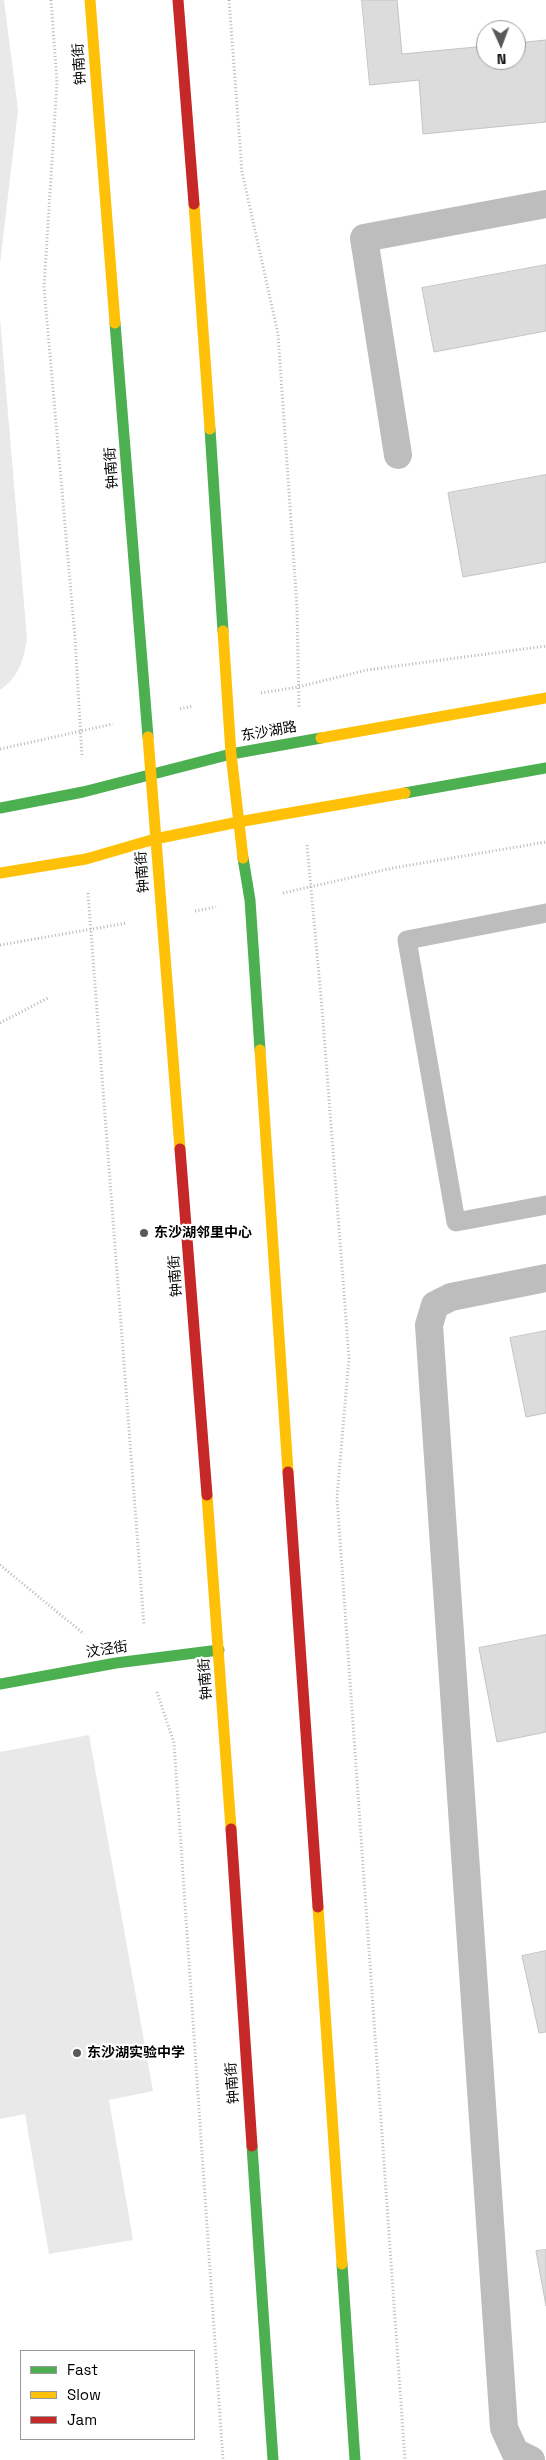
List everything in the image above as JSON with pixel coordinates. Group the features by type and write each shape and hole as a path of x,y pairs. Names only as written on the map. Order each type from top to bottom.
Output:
{"main road":[{"name":"钟南街","path":"90,0 152,774 155,839 170,998 219,1650 273,2460"},
{"path":"178,0 202,298 231,754 238,822 250,900 355,2460"},
{"name":"东沙湖路","path":"0,808 83,792 231,754 546,698"},
{"path":"0,873 86,859 155,839 238,822 546,768"},
{"name":"汶泾街","path":"0,1684 147,1659 219,1650"}],"street":[{"path":"398,455 364,238 546,204"},
{"path":"531,2460 515,2452 504,2428 429,1325 435,1305 451,1297 546,1278"}],"lane":[{"path":"546,913 407,940 456,1222 546,1205"}],"path":[{"path":"50,0 57,82 44,287 74,621 83,792"},
{"path":"229,0 242,172 278,334 297,607 301,742"},
{"path":"0,749 227,699 298,687 367,670 546,646"},
{"path":"304,810 322,1008 348,1358 337,1497 405,2460"},
{"path":"86,859 147,1659 174,1743 223,2460"},
{"path":"0,1023 48,998"},
{"path":"0,1565 86,1636"}],"shaded area":[{"path":"0,0 4,0 18,110 0,264"},
{"path":"0,318 27,639 24,654 16,674 0,690"},
{"path":"89,1735 153,2091 109,2100 133,2240 49,2254 25,2114 0,2119 0,1752"}],"building":[{"path":"362,0 397,0 402,54 476,47 476,70 526,70 526,42 546,40 546,122 423,134 419,80 370,85"},
{"path":"546,265 546,331 434,352 422,288"},
{"path":"546,475 546,562 463,577 448,493"},
{"path":"546,1331 546,1413 526,1417 510,1338"},
{"path":"546,1635 546,1732 497,1742 479,1648"},
{"path":"546,1951 546,2032 539,2033 522,1956"},
{"path":"546,2250 546,2306 536,2251"}],"traffic: fast":[{"path":"115,323 148,737"},
{"path":"210,429 223,631"},
{"path":"0,808 83,792 231,754 321,738"},
{"path":"405,793 546,768"},
{"path":"243,858 250,900 260,1050"},
{"path":"0,1684 116,1663 219,1650"},
{"path":"252,2146 273,2460"},
{"path":"342,2264 355,2460"}],"traffic: slow":[{"path":"90,0 115,323"},
{"path":"194,204 210,429"},
{"path":"223,631 231,754 243,858"},
{"path":"321,738 546,698"},
{"path":"148,737 180,1149"},
{"path":"0,873 86,859 155,839 238,822 405,793"},
{"path":"260,1050 288,1472"},
{"path":"207,1495 231,1829"},
{"path":"318,1907 342,2264"}],"traffic: jam":[{"path":"178,0 194,204"},
{"path":"180,1149 207,1495"},
{"path":"288,1472 318,1907"},
{"path":"231,1829 252,2146"}],"place":[{"name":"东沙湖邻里中心","path":"144,1233"},
{"name":"东沙湖实验中学","path":"77,2053"}]}
